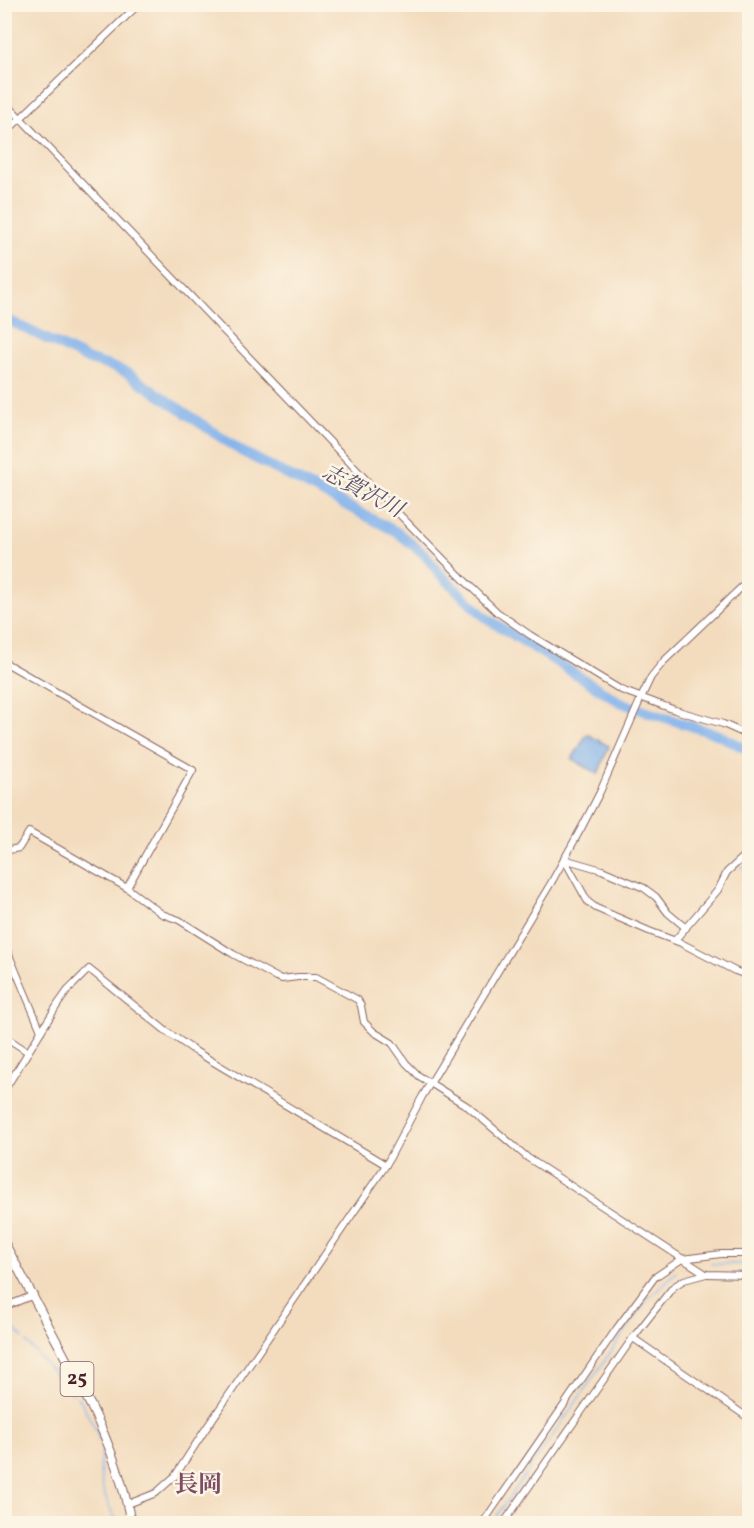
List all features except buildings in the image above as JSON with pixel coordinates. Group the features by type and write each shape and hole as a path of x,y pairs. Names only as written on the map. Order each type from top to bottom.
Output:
{"main road":[{"name":"25","path":"4,1242 34,1295 103,1430 128,1504 131,1524"}],"street":[{"path":"4,134 140,4"},
{"path":"4,101 396,511 497,612 621,690 640,699 723,724 750,736"},
{"path":"128,1504 156,1493 175,1476 387,1165 430,1084 564,860 600,792 651,677 664,661 750,579"},
{"path":"4,662 193,770 128,888"},
{"path":"4,851 19,848 29,832 128,888 162,914 179,920 233,954 276,977 282,979 316,977 357,1000 361,1006 364,1022 374,1032 392,1043 406,1063 430,1084 467,1106 528,1158 706,1274"},
{"path":"675,940 718,890 727,872 750,851"},
{"path":"564,860 602,870 644,888 686,928"},
{"path":"564,860 588,902 596,908 675,940 735,971 750,976"},
{"path":"4,942 41,1031"},
{"path":"4,1091 68,990 89,969 166,1031 195,1051 387,1165"},
{"path":"4,1036 28,1053"},
{"path":"482,1524 617,1328 655,1277 682,1259 721,1254 750,1254"},
{"path":"503,1524 633,1338 672,1287 684,1280 706,1274 750,1275"},
{"path":"4,1306 34,1295"},
{"path":"633,1338 750,1419"}],"water":[{"path":"587,734 609,746 598,774 572,759"}],"waterway":[{"path":"4,20 16,4"},
{"name":"志賀沢川","path":"4,318 89,360 127,373 241,451 397,532 424,554 439,573 486,618 620,702 719,735 750,751"},
{"path":"740,866 750,872"},
{"path":"711,1264 750,1264"},
{"path":"491,1524 647,1300 676,1272"},
{"path":"4,1319 23,1338"},
{"path":"26,1342 73,1394"},
{"path":"77,1397 96,1430 100,1442"},
{"path":"102,1452 100,1471 103,1490 119,1524"}],"district":[{"name":"長岡","path":"198,1486"}]}
